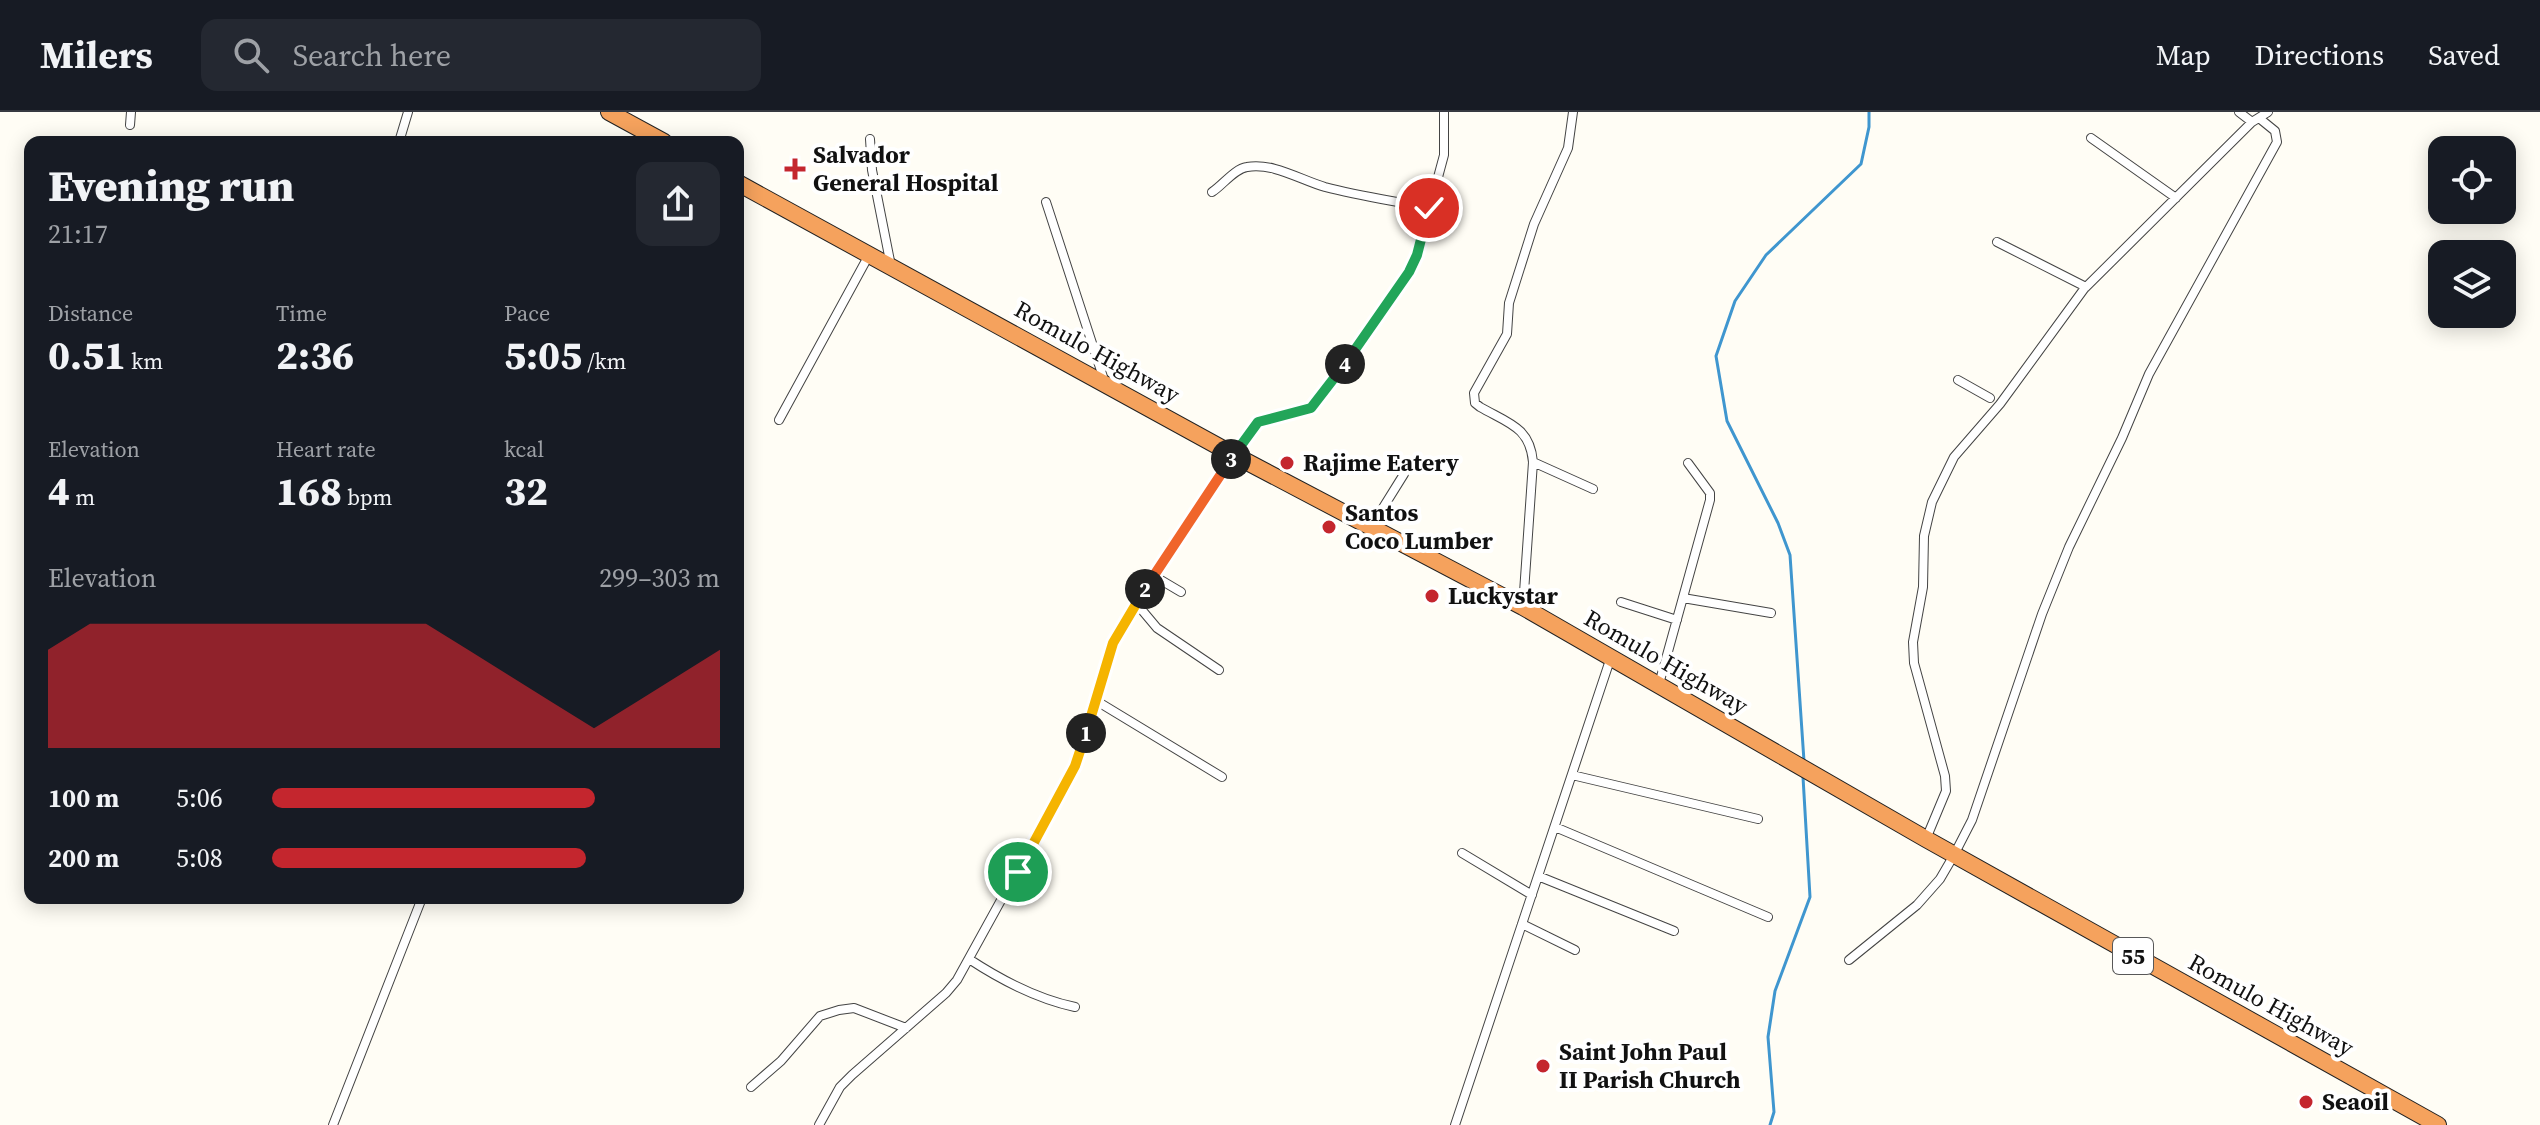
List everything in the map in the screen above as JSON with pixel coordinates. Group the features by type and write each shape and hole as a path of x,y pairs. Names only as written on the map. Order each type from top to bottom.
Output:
{"highway":[{"path":"609,112 653,136"},
{"name":"Romulo Highway","path":"744,186 1234,455 1523,607 1610,660 1954,855 2438,1125"}],"street":[{"path":"130,125 131,112"},
{"path":"401,136 408,112"},
{"path":"819,1125 840,1087 952,987 1075,766 1113,643 1234,455 1258,422 1311,408 1409,272 1417,255 1444,155 1444,112"},
{"path":"1523,607 1533,462 1528,438 1521,430 1475,403 1474,393 1507,334 1509,303 1534,224 1568,148 1573,112"},
{"path":"1849,960 1917,905 1940,879 1972,820 2032,640 2069,547 2149,374 2277,142 2275,131 2239,112"},
{"path":"1926,839 1946,791 1945,776 1914,663 1913,642 1923,587 1924,536 1932,502 1954,457 2086,287 2256,120 2268,112"},
{"path":"2091,138 2176,198"},
{"path":"870,139 872,170 891,266"},
{"path":"1212,192 1241,168 1251,166 1264,167 1338,190 1429,208"},
{"path":"1046,202 1105,384"},
{"path":"1997,242 2086,287"},
{"path":"779,420 869,255"},
{"path":"1958,380 1995,401"},
{"path":"1533,462 1593,489"},
{"path":"1659,687 1710,500 1710,493 1688,463"},
{"path":"1371,527 1404,474"},
{"path":"1154,576 1181,592"},
{"path":"1683,598 1771,613"},
{"path":"1621,602 1677,620"},
{"path":"1136,603 1157,628 1219,670"},
{"path":"1455,1125 1610,660"},
{"path":"1095,700 1222,777"},
{"path":"1572,775 1758,819"},
{"path":"1555,827 1768,917"},
{"path":"1462,853 1532,895"},
{"path":"1538,876 1674,931"},
{"path":"333,1125 420,904"},
{"path":"1522,924 1575,950"},
{"path":"969,959 990,973 1053,1003 1075,1007"},
{"path":"751,1087 781,1061 820,1016 854,1008 906,1028"}],"waterway":[{"path":"1804,761 1790,555 1778,523 1727,421 1716,356 1735,301 1766,255 1861,164 1869,112"},
{"path":"1770,1125 1774,1112 1768,1037 1775,991 1810,897 1803,777"}],"place":[{"name":"Salvador General Hospital","path":"795,169"},
{"name":"Rajime Eatery","path":"1287,463"},
{"name":"Santos Coco Lumber","path":"1329,527"},
{"name":"Luckystar","path":"1432,596"},
{"name":"Saint John Paul II Parish Church","path":"1543,1066"},
{"name":"Seaoil","path":"2306,1102"}],"route":[{"path":"1018,872 1075,766 1107,657 1123,624 1199,504 1258,422 1311,408 1325,392 1409,272 1424,233 1429,208"}]}
